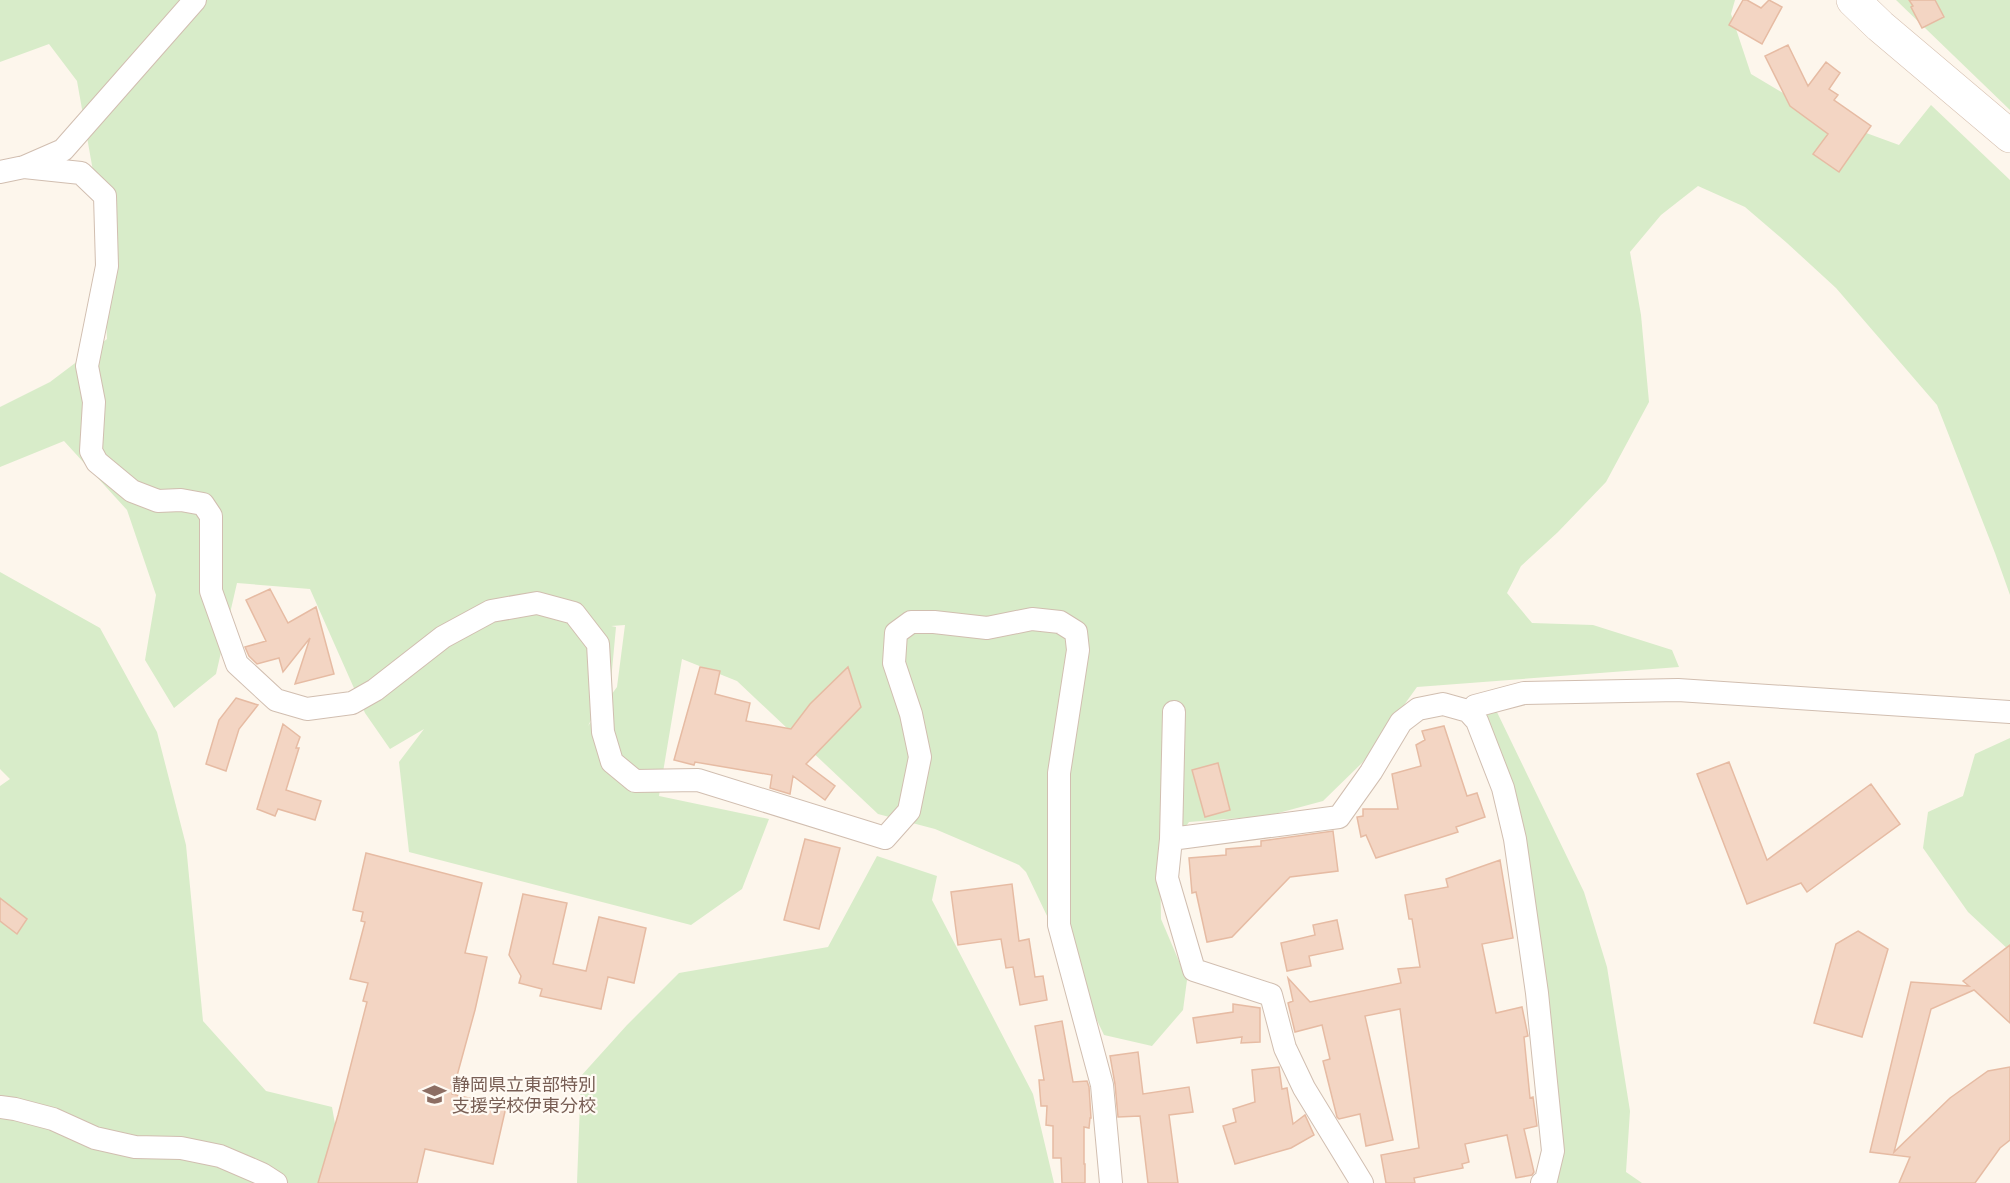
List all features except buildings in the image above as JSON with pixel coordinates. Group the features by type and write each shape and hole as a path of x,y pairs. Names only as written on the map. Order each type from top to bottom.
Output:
{"street":[{"path":"0,172 24,167 63,150 195,0"},
{"path":"1853,0 1880,26 2010,136"},
{"path":"24,167 81,173 105,196 107,266 87,366 94,402 91,451 97,462 132,490 158,501 181,500 203,504 211,516 211,591 233,654 237,664 276,700 307,709 352,703 375,690 443,637 491,611 537,603 574,614 598,644 603,732 612,762 635,781 698,780 885,838 909,811 920,757 911,714 894,663 896,633 911,622 934,622 987,628 1032,619 1060,622 1076,632 1078,650 1059,774 1059,925 1102,1085 1111,1183"},
{"path":"1475,706 1524,693 1678,690 2010,712"},
{"path":"1171,839 1339,817 1371,772 1401,722 1418,709 1443,704 1468,711 1477,721 1503,788 1515,839 1537,993 1553,1150 1546,1180 1542,1183"},
{"path":"1174,712 1171,839 1167,878 1194,970 1271,995 1285,1048 1304,1088 1362,1183"},
{"path":"0,1107 53,1119 95,1138 125,1145 181,1148 220,1156 262,1174 276,1183"}],"green space":[{"path":"0,0 1735,0 1731,14 1751,74 1809,112 1899,145 1931,105 2010,180 2010,595 1937,405 1836,288 1787,243 1745,207 1698,186 1661,215 1630,252 1641,315 1649,402 1606,482 1558,532 1521,566 1507,593 1532,623 1593,625 1672,650 1679,667 1417,687 1363,762 1323,801 1267,816 1189,822 1160,862 1161,919 1187,980 1183,1010 1152,1046 1104,1035 1026,872 1019,865 935,829 878,814 737,681 682,659 659,796 769,819 742,889 691,925 409,852 399,762 424,729 390,749 365,713 310,589 237,583 216,674 174,708 145,660 156,595 127,510 64,441 0,467 0,407 50,382 107,339 101,216 77,81 49,44 0,62","holes":["625,625 617,687 588,726 611,681 616,627 611,626"]},
{"path":"1896,0 2010,0 2010,110"},
{"path":"0,572 100,628 157,732 186,845 203,1021 266,1091 332,1107 340,1152 334,1183 0,1183 0,786 10,779 0,769"},
{"path":"1495,708 1584,892 1607,967 1630,1111 1626,1172 1642,1183 1554,1183 1563,1151 1483,717"},
{"path":"2010,738 2010,951 1968,912 1923,848 1928,812 1963,796 1975,754"},
{"path":"877,856 937,876 932,900 1033,1094 1054,1183 577,1183 581,1076 627,1025 679,973 828,947"}],"place":[{"name":"静岡県立東部特別 支援学校伊東分校","path":"434,1094"}]}
